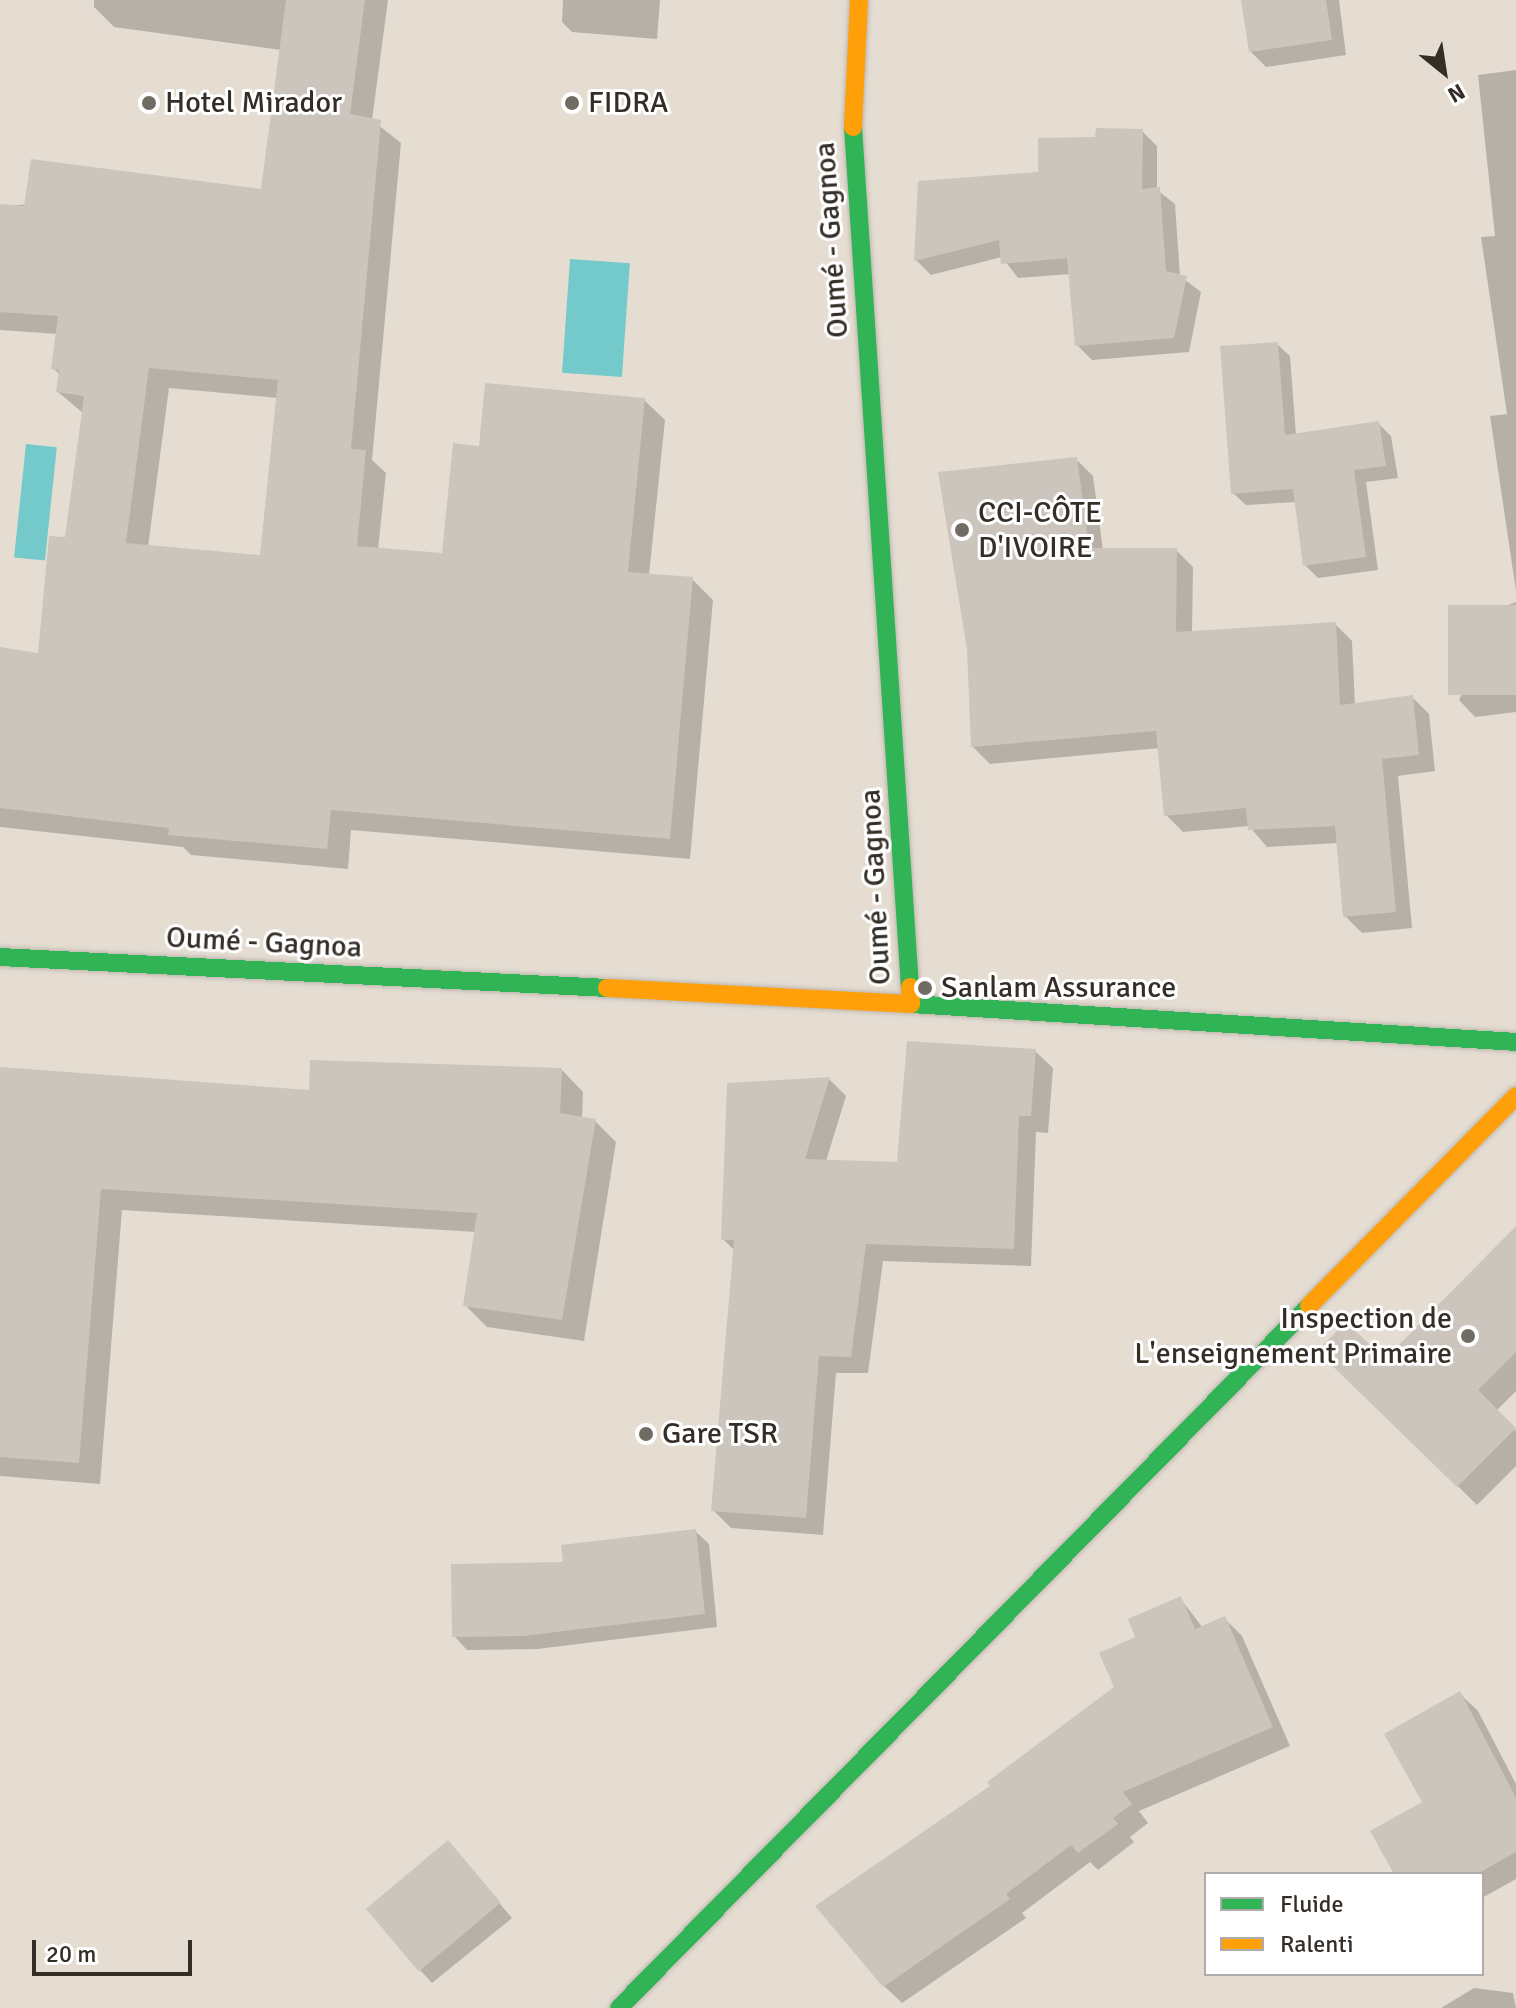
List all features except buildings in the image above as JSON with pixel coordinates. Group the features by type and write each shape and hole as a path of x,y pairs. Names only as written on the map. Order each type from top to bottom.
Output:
{"main road":[{"name":"Oumé - Gagnoa","path":"0,957 911,1004 853,122 859,0"},
{"path":"911,1004 1516,1042"},
{"path":"619,2008 1516,1096"}],"water":[{"path":"570,259 630,263 622,377 562,373"},
{"path":"26,444 57,447 45,561 14,557"}],"traffic: fast":[{"path":"853,127 910,987"},
{"path":"0,957 607,988"},
{"path":"911,1004 1516,1042"},
{"path":"619,2008 1309,1306"}],"traffic: slow":[{"path":"853,127 859,0"},
{"path":"607,988 911,1004 910,987"},
{"path":"1309,1306 1516,1096"}],"place":[{"name":"Hotel Mirador","path":"149,103"},
{"name":"FIDRA","path":"572,103"},
{"name":"CCI-CÔTE D'IVOIRE","path":"962,530"},
{"name":"Sanlam Assurance","path":"925,988"},
{"name":"Inspection de L'enseignement Primaire","path":"1468,1336"},
{"name":"Gare TSR","path":"646,1434"}]}
